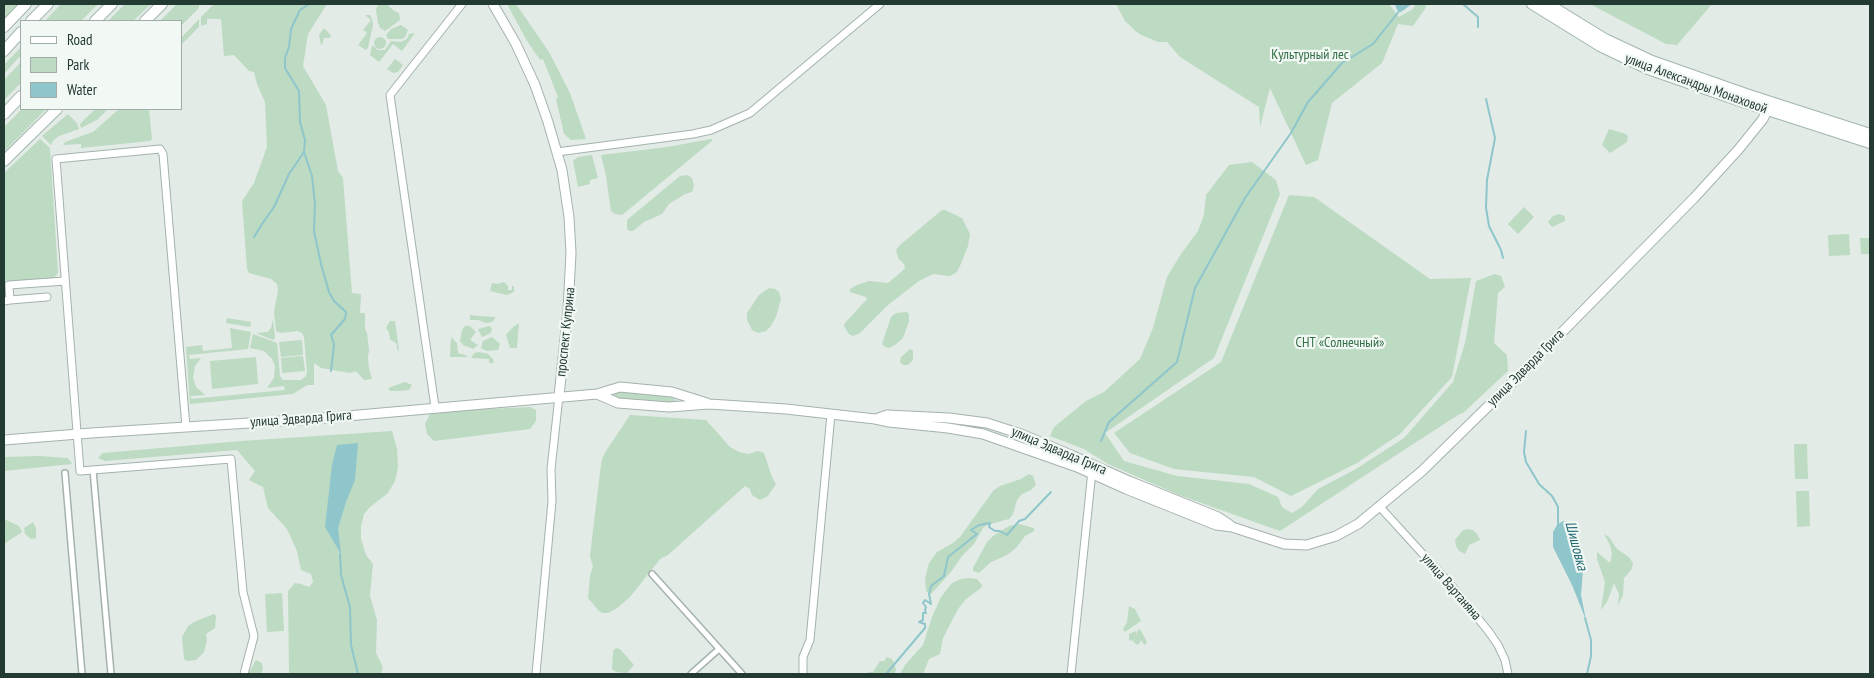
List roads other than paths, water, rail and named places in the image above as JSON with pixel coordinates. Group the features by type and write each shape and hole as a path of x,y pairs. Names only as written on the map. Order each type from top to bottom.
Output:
{"main road":[{"path":"4,27 26,4"},
{"path":"33,20 48,4"},
{"path":"96,20 112,4"},
{"path":"146,20 162,4"},
{"name":"улица Александры Монаховой","path":"1532,4 1578,34 1623,58 1680,81 1870,134"},
{"name":"улица Александры Монаховой","path":"1548,4 1627,50 1769,106 1870,143"},
{"path":"4,51 20,33"},
{"path":"4,114 20,97"},
{"path":"4,161 55,110"}],"street":[{"path":"434,407 390,95 462,4"},
{"name":"проспект Куприна","path":"493,4 502,16 527,66 557,152 567,199 572,253 552,469 552,501 536,674"},
{"path":"557,152 693,134 711,130 750,113 880,4"},
{"name":"улица Эдварда Грига","path":"597,394 618,403 669,407 709,404 875,419 887,415 950,418 987,423 1021,434 1092,469 1126,489 1216,525 1232,527 1284,544 1307,545 1336,536 1358,524 1422,471 1629,264 1738,150 1769,106"},
{"path":"186,426 164,157 160,149 56,159 80,472 231,459 243,592 254,636 244,674"},
{"path":"47,297 7,301 9,285 65,280"},
{"name":"улица Эдварда Грига","path":"4,440 186,426 313,419 597,394 620,387 653,389 689,396 709,404"},
{"path":"803,674 803,657 810,642 831,414"},
{"path":"1071,674 1092,469"},
{"path":"93,470 111,674"},
{"path":"65,473 82,674"},
{"name":"улица Вартаняна","path":"1380,507 1451,585 1489,632 1505,660 1508,674"},
{"path":"652,574 742,674"},
{"path":"691,674 719,649"}],"water":[{"path":"1395,4 1412,4 1401,12 1397,10"},
{"path":"358,443 355,480 338,528 341,554 325,527 332,465 337,445"},
{"path":"1563,521 1573,523 1581,543 1583,570 1581,595 1586,620 1572,585 1553,547 1553,532 1557,525"}],"waterway":[{"path":"309,4 300,10 291,29 289,47 285,58 285,68 299,91 300,122 305,140 304,152 312,176 315,204 314,231 321,264 329,292 334,301 346,312 345,319 331,335 334,344 331,371"},
{"path":"1463,4 1478,17 1478,27"},
{"path":"1101,441 1109,422 1177,362 1195,288 1245,198 1291,133 1308,102 1342,63 1373,44 1400,10"},
{"path":"1486,99 1495,138 1487,180 1486,208 1489,226 1503,258"},
{"path":"254,237 274,207 289,174 304,152"},
{"name":"Шишовка","path":"1526,431 1524,452 1526,462 1539,484 1552,496 1558,507 1558,527"},
{"path":"886,674 925,628 925,624 919,622 923,620 923,613 926,613 926,607 923,603 925,600 931,604 929,594 931,586 944,576 948,557 977,534 971,530 979,525 990,523 989,527 1007,535 1019,521 1025,519 1051,492"},
{"path":"340,554 341,575 350,607 351,645 358,674"},
{"name":"Шишовка","path":"1585,618 1591,640 1591,656 1587,674"}],"park label":[{"name":"Культурный лес","path":"1310,55"},
{"name":"СНТ «Солнечный»","path":"1340,343"}]}
